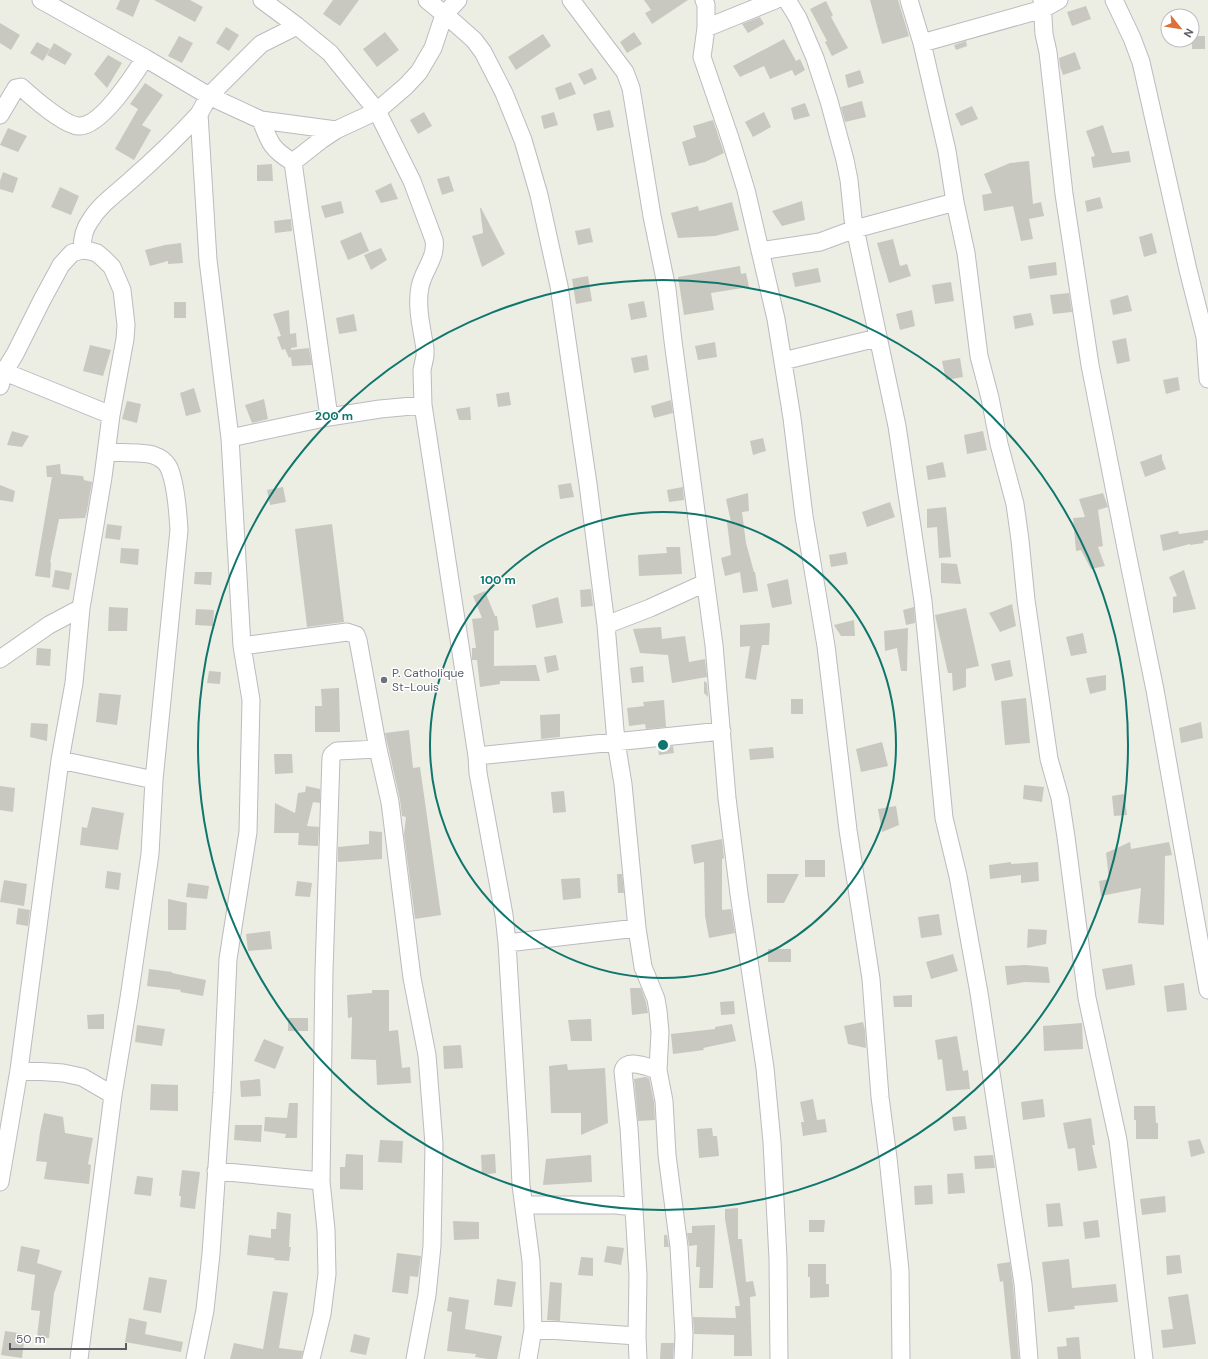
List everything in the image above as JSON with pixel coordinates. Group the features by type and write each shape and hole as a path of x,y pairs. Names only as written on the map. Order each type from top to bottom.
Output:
{"street":[{"path":"40,0 145,58 209,96 261,120 336,130"},
{"path":"262,0 330,53 377,110 412,181 436,248 434,255 424,273 418,302 425,349 422,370 423,405 477,756 478,773 504,915 507,943 521,1185 531,1261 533,1328 528,1359"},
{"path":"427,0 474,40 483,52 504,93 523,140 539,195 559,286 588,484 606,625 616,742 623,784 636,928 643,966 656,999 658,1011 660,1032 658,1070 664,1101 667,1155 679,1247 684,1359"},
{"path":"293,162 336,130 377,110 406,86 419,72 433,48 444,15 458,0"},
{"path":"571,0 625,72 631,88 652,216 667,289 714,645 736,872 764,1061 772,1142 778,1259 779,1359"},
{"path":"704,0 706,5 706,28 702,57 746,190 776,319 792,418 804,516 826,646 848,830 871,979 880,1098 900,1270 901,1359"},
{"path":"706,28 775,0"},
{"path":"787,0 798,18 815,58 829,101 849,180 855,229 897,426 922,594 944,818 958,876 981,1009 1023,1284 1029,1359"},
{"path":"909,0 922,44 947,151 955,202 966,253 979,356 990,398 999,444 1015,504 1026,600 1049,759 1060,798 1087,998 1118,1140 1144,1359"},
{"path":"922,44 1059,0"},
{"path":"1114,0 1132,38 1141,62 1188,270 1205,337 1208,379"},
{"path":"1042,5 1044,34 1048,52 1064,194 1090,365 1155,690 1208,990"},
{"path":"82,250 84,233 88,222 99,208 174,141 199,114 209,96 261,44 297,26"},
{"path":"0,115 16,88 21,87 59,117 71,124 79,126 86,125 94,120 116,98 145,58"},
{"path":"196,1359 210,1261 222,1086 228,958 248,832 251,700 242,646 230,438 208,260 199,114"},
{"path":"261,120 268,139 275,150 281,156 293,162"},
{"path":"293,162 329,417"},
{"path":"760,251 820,242 855,229 955,202"},
{"path":"0,1182 19,1070 60,760 74,683 81,608 107,452 111,414 125,339 126,325 122,290 112,267 97,253 82,250 72,253 61,264 15,354 1,376 111,414"},
{"path":"783,361 878,338"},
{"path":"230,438 329,417 380,409 423,405"},
{"path":"80,1359 113,1095 150,854 154,780 179,530 177,508 168,467 161,458 152,455 107,452"},
{"path":"606,625 650,608 705,583"},
{"path":"0,659 49,625 81,608"},
{"path":"242,646 347,632 356,635 358,640 378,749 390,802 412,978 427,1055 434,1144 432,1246 427,1295 416,1359"},
{"path":"477,756 722,731"},
{"path":"311,1359 322,1314 327,1274 326,1230 321,1181 324,979 331,758 337,751 378,749"},
{"path":"60,760 154,780"},
{"path":"507,943 636,928"},
{"path":"638,1359 638,1275 629,1128 623,1071 624,1067 627,1065 634,1064 658,1070"},
{"path":"19,1070 63,1073 82,1077 113,1095"},
{"path":"216,1171 321,1181"},
{"path":"524,1205 616,1205 634,1207"},
{"path":"533,1328 637,1336"}],"building":[{"path":"120,0 140,0 133,17 116,9"},
{"path":"154,0 190,0 203,7 195,22"},
{"path":"333,0 359,0 340,26 323,14"},
{"path":"644,0 688,0 652,24 645,13 651,10"},
{"path":"870,0 898,0 909,36 882,44"},
{"path":"826,1 833,15 831,17 848,48 832,56 825,42 827,41 810,9"},
{"path":"1086,6 1091,19 1072,26 1067,12"},
{"path":"760,17 764,24 748,33 742,24"},
{"path":"0,23 20,35 11,50 0,43"},
{"path":"226,27 239,35 229,51 216,43"},
{"path":"385,32 399,50 377,67 363,49"},
{"path":"634,32 642,44 627,53 620,42"},
{"path":"543,34 551,46 516,70 508,57"},
{"path":"179,36 193,43 182,63 168,56"},
{"path":"1200,36 1205,36 1205,49 1192,49 1200,48"},
{"path":"784,39 796,61 800,59 805,70 795,76 792,70 770,79 764,66 740,77 733,66"},
{"path":"966,41 967,46 956,50 954,45"},
{"path":"37,42 50,49 43,61 30,53"},
{"path":"54,43 72,54 65,65 47,55"},
{"path":"1075,52 1081,69 1063,75 1059,58"},
{"path":"108,55 122,63 107,88 94,74"},
{"path":"592,68 597,79 584,85 578,74"},
{"path":"860,70 864,83 848,88 845,75"},
{"path":"571,82 576,94 559,100 555,88"},
{"path":"145,83 163,95 142,125 151,130 134,160 115,149 138,109 130,104"},
{"path":"862,101 866,117 845,122 841,107"},
{"path":"805,103 810,116 794,120 791,108"},
{"path":"972,106 978,119 961,126 955,114"},
{"path":"610,110 614,127 597,131 593,114"},
{"path":"424,112 432,126 418,134 410,120"},
{"path":"554,112 558,125 544,129 541,116"},
{"path":"764,112 771,127 753,137 745,122"},
{"path":"713,120 724,153 705,162 689,166 682,142 696,137 693,126"},
{"path":"1103,125 1112,153 1129,151 1131,162 1093,168 1091,157 1095,156 1086,131"},
{"path":"8,128 27,136 18,152 0,145"},
{"path":"1029,161 1033,204 1041,202 1044,216 1029,219 1033,239 1021,241 1013,206 984,211 982,195 992,193 984,174 1010,163"},
{"path":"272,164 273,181 257,181 257,165"},
{"path":"3,172 18,178 13,193 0,189 0,181"},
{"path":"449,176 454,191 442,195 437,179"},
{"path":"391,183 398,199 381,203 375,191"},
{"path":"60,187 79,196 71,215 51,207"},
{"path":"1100,197 1103,208 1087,212 1085,201"},
{"path":"341,201 344,213 325,218 321,206"},
{"path":"802,201 805,220 782,226 772,211"},
{"path":"732,202 739,230 715,236 678,238 671,213 698,206 699,211"},
{"path":"480,208 505,254 482,267 472,236 483,233"},
{"path":"291,219 292,231 275,233 274,221"},
{"path":"590,228 593,242 578,245 575,231"},
{"path":"361,232 369,251 348,260 340,241"},
{"path":"1152,233 1157,253 1144,257 1139,237"},
{"path":"893,239 900,266 907,264 911,276 889,283 877,243"},
{"path":"181,243 183,263 168,264 168,261 150,266 145,250"},
{"path":"381,248 387,260 371,270 364,255"},
{"path":"1056,262 1057,275 1030,279 1028,266"},
{"path":"740,266 741,274 746,273 749,287 711,293 714,310 684,315 678,277"},
{"path":"818,268 821,282 795,287 792,273"},
{"path":"588,276 592,301 576,304 572,279"},
{"path":"951,282 954,301 935,304 932,285"},
{"path":"1069,293 1072,312 1053,314 1050,295"},
{"path":"1128,295 1132,311 1113,315 1110,300"},
{"path":"644,301 647,317 631,320 628,304"},
{"path":"174,302 186,302 186,318 174,318"},
{"path":"289,310 290,334 296,333 297,347 291,348 291,350 309,348 312,365 292,366 291,357 289,358 285,349 282,350 277,337 281,336 273,314"},
{"path":"912,310 915,326 900,330 896,314"},
{"path":"1031,313 1034,325 1015,329 1013,316"},
{"path":"354,314 357,331 339,334 336,318"},
{"path":"1126,338 1130,361 1117,364 1112,341"},
{"path":"715,342 717,357 698,360 695,346"},
{"path":"90,345 111,350 103,376 83,371"},
{"path":"647,355 649,370 634,373 631,358"},
{"path":"960,358 963,377 946,380 942,361"},
{"path":"1178,377 1180,390 1166,394 1163,380"},
{"path":"194,388 201,412 186,416 180,393"},
{"path":"509,392 511,405 498,407 496,394"},
{"path":"264,399 268,419 252,423 245,405"},
{"path":"671,400 673,413 654,418 651,406"},
{"path":"127,401 141,404 137,423 122,419"},
{"path":"470,407 471,420 459,420 456,409"},
{"path":"12,431 29,436 22,447 7,445"},
{"path":"983,431 987,450 967,454 964,435"},
{"path":"763,438 766,451 753,455 750,441"},
{"path":"1162,454 1162,459 1166,469 1145,477 1140,462"},
{"path":"943,462 946,477 928,480 926,466"},
{"path":"60,464 61,474 83,476 84,480 92,482 87,511 85,518 59,519 50,562 50,578 35,576 52,477 47,477 46,466"},
{"path":"571,483 574,497 560,499 558,485"},
{"path":"0,485 15,491 13,502 0,500"},
{"path":"283,487 286,502 270,505 267,490"},
{"path":"683,487 684,500 669,502 667,490"},
{"path":"748,493 749,511 742,512 746,543 755,572 758,591 743,593 740,572 725,576 721,558 731,555 727,522 731,522 726,499"},
{"path":"1103,493 1108,507 1098,510 1103,546 1098,547 1105,566 1091,569 1081,550 1076,551 1073,518 1085,517 1079,499"},
{"path":"890,502 895,517 867,527 862,512"},
{"path":"946,507 951,557 939,558 937,527 927,528 927,509"},
{"path":"107,524 122,526 120,540 105,538"},
{"path":"332,524 344,622 307,627 295,529"},
{"path":"1208,530 1208,540 1203,541 1204,543 1190,544 1163,551 1160,535 1178,531 1179,534"},
{"path":"666,547 680,547 682,574 639,576 638,555 667,553"},
{"path":"121,548 139,549 138,565 120,563"},
{"path":"846,552 848,564 831,567 829,555"},
{"path":"941,563 957,564 961,584 941,583"},
{"path":"55,570 72,573 69,590 52,587"},
{"path":"1184,570 1196,609 1173,613 1173,597 1177,596 1169,577"},
{"path":"195,572 212,572 211,585 194,584"},
{"path":"788,579 792,604 772,608 767,584"},
{"path":"591,589 593,606 581,607 580,590"},
{"path":"485,591 495,616 497,616 499,630 494,631 494,666 536,665 540,681 500,681 500,684 480,687 477,660 472,660 472,648 476,648 472,619 482,618 473,596"},
{"path":"558,597 563,623 536,628 532,605"},
{"path":"1012,604 1016,626 1000,632 989,613"},
{"path":"109,607 128,608 127,631 108,631"},
{"path":"914,607 915,623 906,625 903,610"},
{"path":"966,608 979,666 966,669 966,687 953,691 952,673 948,673 935,615"},
{"path":"196,609 214,610 213,626 195,625"},
{"path":"854,620 855,636 841,636 834,625"},
{"path":"770,623 769,645 762,645 756,680 745,678 750,646 740,647 740,625"},
{"path":"661,627 662,639 685,636 689,662 705,659 707,677 672,683 668,655 640,653 633,629"},
{"path":"908,628 907,671 901,671 897,648 885,651 884,631"},
{"path":"1083,633 1087,653 1071,656 1066,637"},
{"path":"37,648 51,649 50,666 36,665"},
{"path":"556,655 559,670 547,673 544,657"},
{"path":"1010,660 1013,676 995,681 991,664"},
{"path":"643,666 644,682 632,683 630,668"},
{"path":"209,671 221,672 220,684 207,683"},
{"path":"1106,675 1106,690 1090,694 1086,678"},
{"path":"704,681 707,683 708,697 704,693"},
{"path":"339,688 340,732 315,732 315,706 322,706 321,689"},
{"path":"99,693 121,695 117,725 96,722"},
{"path":"1026,698 1030,743 1005,745 1001,701"},
{"path":"791,699 803,699 803,714 791,714"},
{"path":"664,700 666,727 646,729 645,724 629,726 627,708 644,706 643,702"},
{"path":"560,714 560,737 541,739 540,715"},
{"path":"1201,722 1203,738 1181,743 1179,728"},
{"path":"31,723 48,724 47,741 30,737"},
{"path":"409,730 413,768 420,767 441,915 415,919 404,834 406,817 402,816 400,800 385,733"},
{"path":"882,742 888,766 861,772 856,749"},
{"path":"673,746 674,753 659,755 658,748"},
{"path":"773,747 774,758 750,760 749,749"},
{"path":"274,754 292,754 293,773 275,774"},
{"path":"1024,785 1044,787 1042,802 1023,799"},
{"path":"0,786 15,788 13,812 0,810"},
{"path":"306,786 320,789 320,803 313,802 307,826 319,827 318,846 298,845 299,833 274,833 275,803 295,813 298,793 305,792"},
{"path":"564,791 566,812 553,813 551,792"},
{"path":"1124,794 1127,815 1114,816 1112,796"},
{"path":"896,806 899,825 882,832 878,809"},
{"path":"92,807 124,813 118,850 80,845 82,827 87,828"},
{"path":"369,831 382,832 382,859 338,862 338,847 369,844"},
{"path":"722,839 724,858 722,859 722,910 731,909 735,933 709,938 705,916 704,862 694,864 691,845"},
{"path":"1130,842 1131,849 1169,842 1172,855 1165,856 1164,925 1138,923 1141,888 1101,896 1099,881 1109,879 1106,853"},
{"path":"805,860 825,860 825,877 805,877"},
{"path":"1011,862 1011,864 1038,862 1039,881 1021,883 1021,875 990,879 989,865"},
{"path":"107,871 121,873 119,890 105,888"},
{"path":"617,874 622,874 624,893 618,893"},
{"path":"767,874 799,874 784,903 767,903"},
{"path":"580,878 581,898 563,900 561,879"},
{"path":"4,880 27,884 24,906 0,902"},
{"path":"297,881 312,883 310,897 295,896"},
{"path":"188,883 209,886 207,899 186,897"},
{"path":"168,899 187,903 186,930 168,930"},
{"path":"18,908 30,910 28,926 16,924"},
{"path":"939,914 942,935 921,938 918,917"},
{"path":"1028,929 1047,930 1046,944 1027,948"},
{"path":"270,931 272,949 248,951 246,934"},
{"path":"768,949 791,949 791,962 768,962"},
{"path":"953,954 958,971 931,979 926,962"},
{"path":"1132,964 1135,985 1106,990 1102,969"},
{"path":"1026,965 1048,967 1050,983 1025,982 1007,985 1005,966"},
{"path":"149,969 172,972 206,980 203,996 180,992 181,990 147,986"},
{"path":"1184,983 1187,1010 1167,1012 1164,986"},
{"path":"630,988 641,988 648,1013 632,1015"},
{"path":"372,990 389,990 389,1031 398,1030 402,1068 410,1067 411,1083 377,1085 376,1060 351,1059 352,1017 348,1018 347,995 372,993"},
{"path":"912,995 912,1007 894,1007 893,996"},
{"path":"734,1001 735,1014 721,1015 720,1002"},
{"path":"104,1014 104,1029 88,1029 87,1015"},
{"path":"288,1018 308,1018 308,1031 288,1031"},
{"path":"591,1019 592,1041 571,1041 568,1020"},
{"path":"863,1022 866,1048 848,1044 844,1026"},
{"path":"1082,1023 1083,1049 1044,1051 1043,1026"},
{"path":"732,1024 736,1041 703,1048 704,1050 673,1054 671,1034 715,1029 715,1027"},
{"path":"137,1025 165,1029 162,1046 135,1042"},
{"path":"957,1036 963,1071 968,1070 970,1089 946,1091 942,1059 938,1060 935,1040"},
{"path":"264,1039 284,1047 275,1069 254,1061"},
{"path":"461,1045 463,1068 444,1069 443,1046"},
{"path":"567,1064 568,1070 605,1068 608,1123 581,1135 581,1113 551,1113 549,1066"},
{"path":"645,1077 649,1078 654,1102 655,1120 638,1121 634,1079"},
{"path":"260,1079 261,1096 241,1097 240,1081"},
{"path":"151,1084 178,1085 178,1111 150,1110"},
{"path":"813,1099 817,1120 825,1119 827,1132 803,1136 801,1122 804,1122 800,1102"},
{"path":"1043,1099 1045,1117 1023,1120 1021,1102"},
{"path":"289,1103 298,1103 297,1138 285,1138 286,1134 264,1131 265,1117 287,1118"},
{"path":"1134,1106 1155,1106 1156,1123 1158,1123 1158,1139 1136,1139"},
{"path":"44,1113 63,1117 65,1133 93,1138 88,1164 91,1165 89,1184 44,1179 47,1162 36,1161"},
{"path":"965,1116 967,1129 954,1131 952,1117"},
{"path":"1091,1118 1095,1145 1092,1145 1097,1168 1078,1171 1075,1148 1068,1149 1063,1123"},
{"path":"235,1125 262,1125 261,1142 234,1140"},
{"path":"712,1128 713,1136 717,1136 719,1156 699,1158 697,1129"},
{"path":"1200,1139 1205,1153 1191,1157 1188,1141"},
{"path":"380,1140 403,1141 402,1163 378,1162"},
{"path":"346,1154 363,1155 363,1190 340,1189 340,1167 345,1167"},
{"path":"495,1154 496,1173 482,1175 481,1155"},
{"path":"591,1155 592,1182 543,1185 546,1159"},
{"path":"993,1155 995,1168 975,1169 974,1156"},
{"path":"182,1170 200,1172 195,1209 180,1207 181,1196 179,1196"},
{"path":"963,1173 965,1193 948,1194 947,1174"},
{"path":"137,1176 153,1178 151,1196 134,1194"},
{"path":"932,1185 933,1204 915,1205 914,1186"},
{"path":"1165,1196 1166,1212 1142,1215 1140,1199"},
{"path":"1060,1203 1063,1226 1048,1227 1046,1204"},
{"path":"738,1208 738,1239 742,1239 746,1282 753,1281 756,1296 750,1297 752,1356 734,1356 734,1335 694,1334 693,1317 736,1318 735,1306 740,1306 725,1219 725,1209"},
{"path":"277,1212 291,1214 289,1247 291,1247 289,1261 247,1255 249,1235 271,1238 271,1229 276,1229"},
{"path":"809,1220 825,1220 824,1232 809,1232"},
{"path":"1098,1220 1100,1237 1085,1239 1083,1222"},
{"path":"453,1221 479,1222 479,1239 454,1240"},
{"path":"715,1225 713,1288 699,1288 700,1267 696,1267 697,1245 689,1246 687,1233 692,1233 692,1226"},
{"path":"664,1235 667,1235 669,1247 664,1247"},
{"path":"21,1246 40,1250 37,1263 62,1271 54,1293 49,1338 37,1337 40,1311 31,1310 35,1275 17,1271"},
{"path":"607,1246 624,1248 621,1265 604,1262"},
{"path":"397,1253 421,1256 418,1277 410,1276 408,1294 392,1292"},
{"path":"1180,1255 1182,1273 1167,1275 1166,1256"},
{"path":"581,1257 593,1258 593,1276 578,1275"},
{"path":"1069,1259 1072,1288 1116,1284 1118,1302 1074,1306 1075,1309 1048,1312 1042,1262"},
{"path":"1010,1262 1019,1359 1011,1359 1003,1281 1000,1282 997,1264"},
{"path":"808,1264 826,1264 826,1284 829,1284 829,1297 810,1298 810,1277 808,1277"},
{"path":"149,1277 167,1280 161,1313 143,1310"},
{"path":"497,1279 516,1282 512,1307 494,1305"},
{"path":"550,1282 562,1283 560,1321 547,1320"},
{"path":"273,1291 288,1293 279,1348 303,1351 301,1359 230,1359 234,1343 263,1349"},
{"path":"1188,1294 1196,1344 1163,1348 1161,1330 1173,1329 1168,1297"},
{"path":"449,1297 469,1300 465,1329 502,1336 497,1359 475,1357 476,1354 447,1351 452,1312 447,1311"},
{"path":"129,1318 147,1322 145,1334 183,1342 181,1352 125,1342"},
{"path":"5,1331 25,1334 22,1358 1,1355"},
{"path":"354,1334 370,1338 366,1355 350,1352"},
{"path":"1079,1337 1081,1359 1058,1359 1057,1347 1067,1346 1066,1338"},
{"path":"661,1343 674,1343 673,1359 660,1359"}],"place":[{"name":"P. Catholique St-Louis","path":"384,680"}]}
